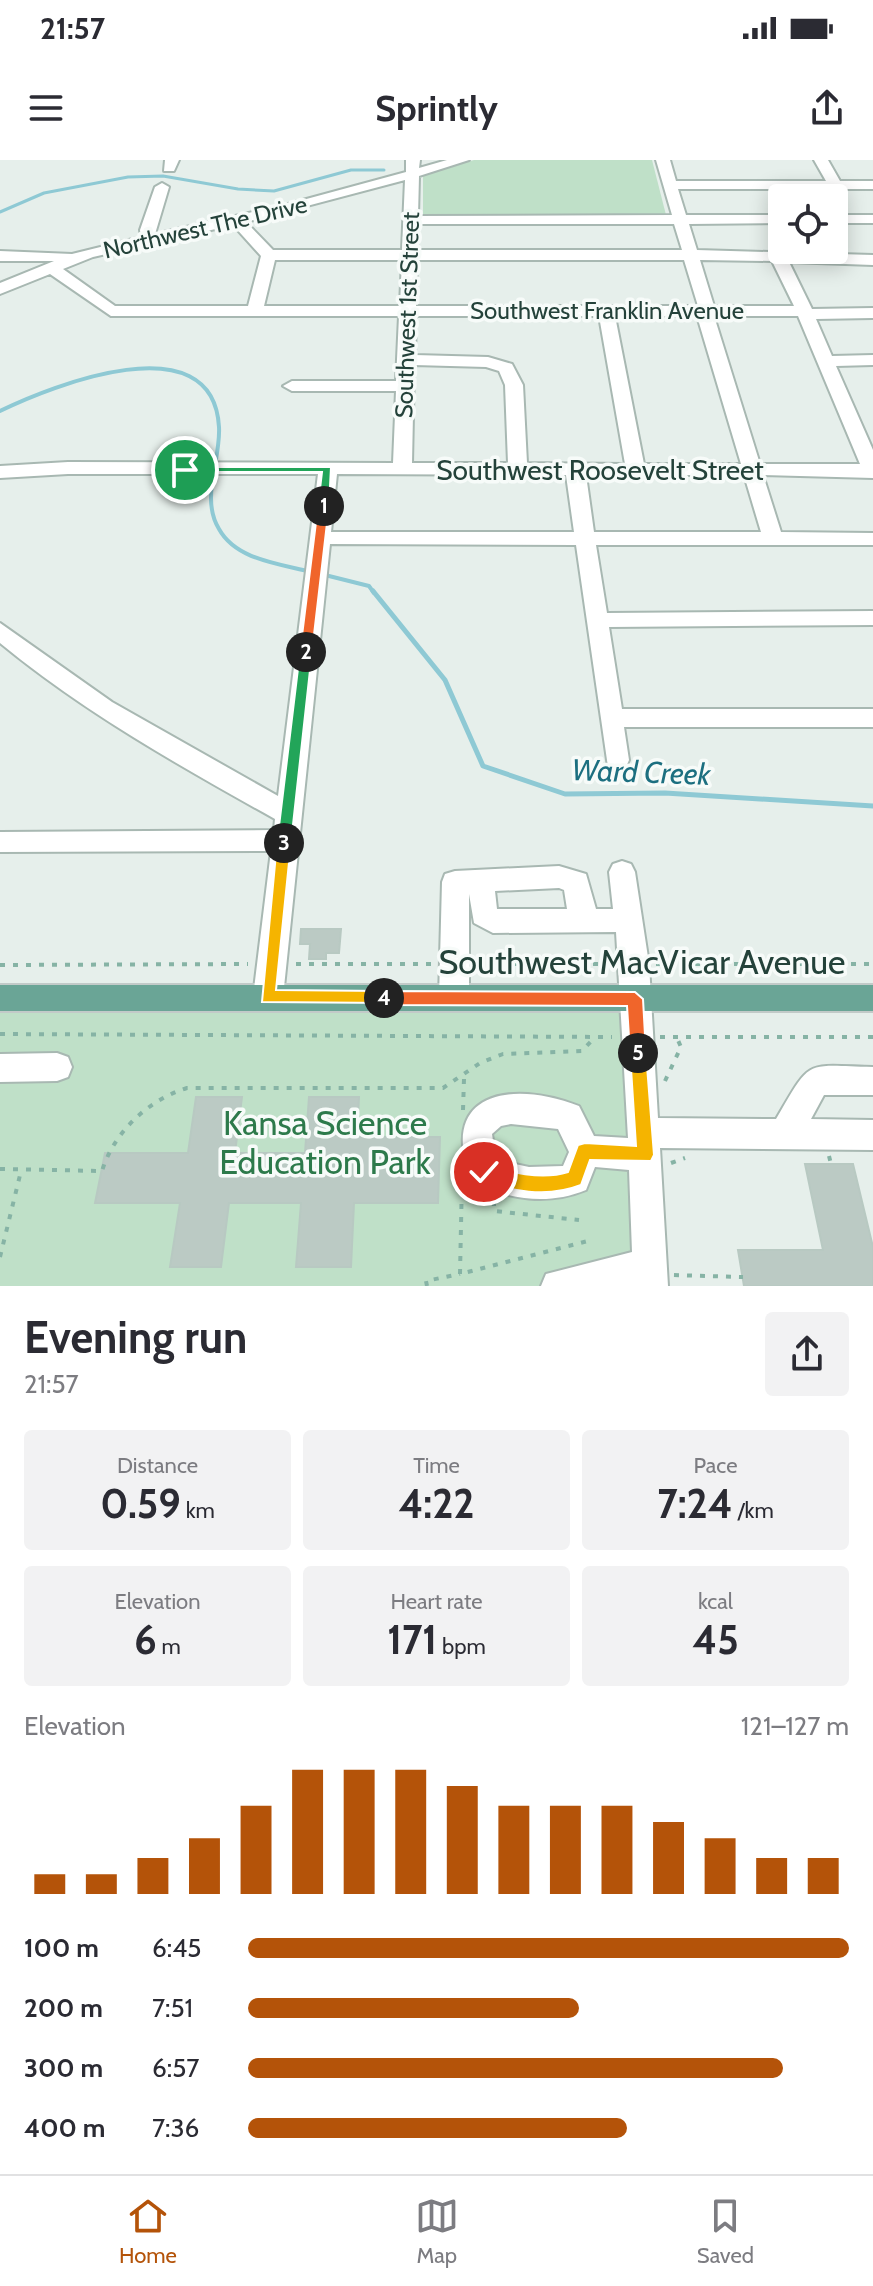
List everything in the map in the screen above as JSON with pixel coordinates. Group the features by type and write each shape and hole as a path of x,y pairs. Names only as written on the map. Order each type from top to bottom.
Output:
{"main road":[{"name":"Southwest MacVicar Avenue","path":"0,998 873,998"}],"street":[{"name":"Northwest The Drive","path":"0,289 72,259 149,238 236,220 413,167 462,160"},
{"path":"663,160 773,540"},
{"path":"821,160 834,184"},
{"name":"Southwest 1st Street","path":"402,469 413,167"},
{"path":"672,185 768,185"},
{"path":"848,185 873,185"},
{"path":"149,238 147,230 162,187"},
{"path":"411,220 768,219"},
{"path":"848,219 873,219"},
{"path":"236,220 269,255 691,255 768,259"},
{"path":"255,310 269,255"},
{"path":"0,256 72,259"},
{"path":"848,260 873,260"},
{"path":"782,264 873,471"},
{"name":"Southwest Franklin Avenue","path":"51,267 111,311 873,313"},
{"path":"606,310 636,470"},
{"path":"406,360 488,362 506,368 514,385 518,469"},
{"path":"826,361 873,360"},
{"path":"292,386 405,386"},
{"path":"849,415 873,415"},
{"name":"Southwest Roosevelt Street","path":"0,472 68,468 873,471"},
{"path":"268,997 328,469"},
{"path":"575,469 592,538 596,620 617,760"},
{"path":"319,546 592,538 873,539"},
{"path":"596,620 873,618"},
{"path":"0,631 63,682 126,726 287,813"},
{"path":"611,718 873,718"},
{"path":"6,838 284,840"},
{"path":"558,1286 655,1275 652,1152 637,1037 622,872"},
{"path":"454,998 455,882 559,877 576,882 583,911 574,921"},
{"path":"481,881 484,915 493,921 628,920"},
{"path":"0,1068 57,1067"},
{"path":"785,1134 816,1080 873,1081"},
{"path":"585,1151 652,1152 689,1134 873,1135"}],"path":[{"path":"0,1034 873,1037"},
{"path":"0,1169 102,1171 105,1153 157,1099 169,1092 187,1088 443,1088 464,1079 481,1063 502,1055 582,1051 595,1037"},
{"path":"664,1083 681,1047 677,1037"},
{"path":"463,1114 464,1079"},
{"path":"652,1152 673,1160 691,1157 689,1134"},
{"path":"0,1257 21,1169"},
{"path":"460,1274 462,1170"},
{"path":"427,1286 426,1281 588,1241"},
{"path":"655,1275 743,1277"}],"green space":[{"path":"474,160 652,160 666,215 423,215 423,176"},
{"name":"Kansa Science Education Park","path":"635,999 651,1286 0,1286 0,1000"}],"building":[{"path":"301,929 341,929 339,953 326,953 326,959 309,959 310,944 300,944"},
{"path":"196,1097 242,1097 235,1153 305,1153 309,1097 359,1097 357,1137 440,1137 438,1203 354,1203 351,1267 296,1267 301,1203 229,1203 221,1267 170,1267 180,1203 95,1203 105,1153 188,1153"},
{"path":"805,1164 853,1164 873,1247 873,1286 744,1286 738,1250 823,1250"}],"waterway":[{"path":"0,212 44,193 128,177 163,176 238,189 274,191 351,170 384,170"},
{"name":"Ward Creek","path":"0,411 55,388 126,370 161,369 189,376 210,395 219,427 211,492 211,505 219,529 236,548 247,554 311,572"},
{"name":"Ward Creek","path":"321,574 369,586 374,593"},
{"name":"Ward Creek","path":"373,591 445,680 483,766 565,794 665,793 873,806"}],"route":[{"path":"185,470 328,469 268,997 635,999 645,1155 585,1151 574,1179 558,1184 502,1180 484,1172"}]}
